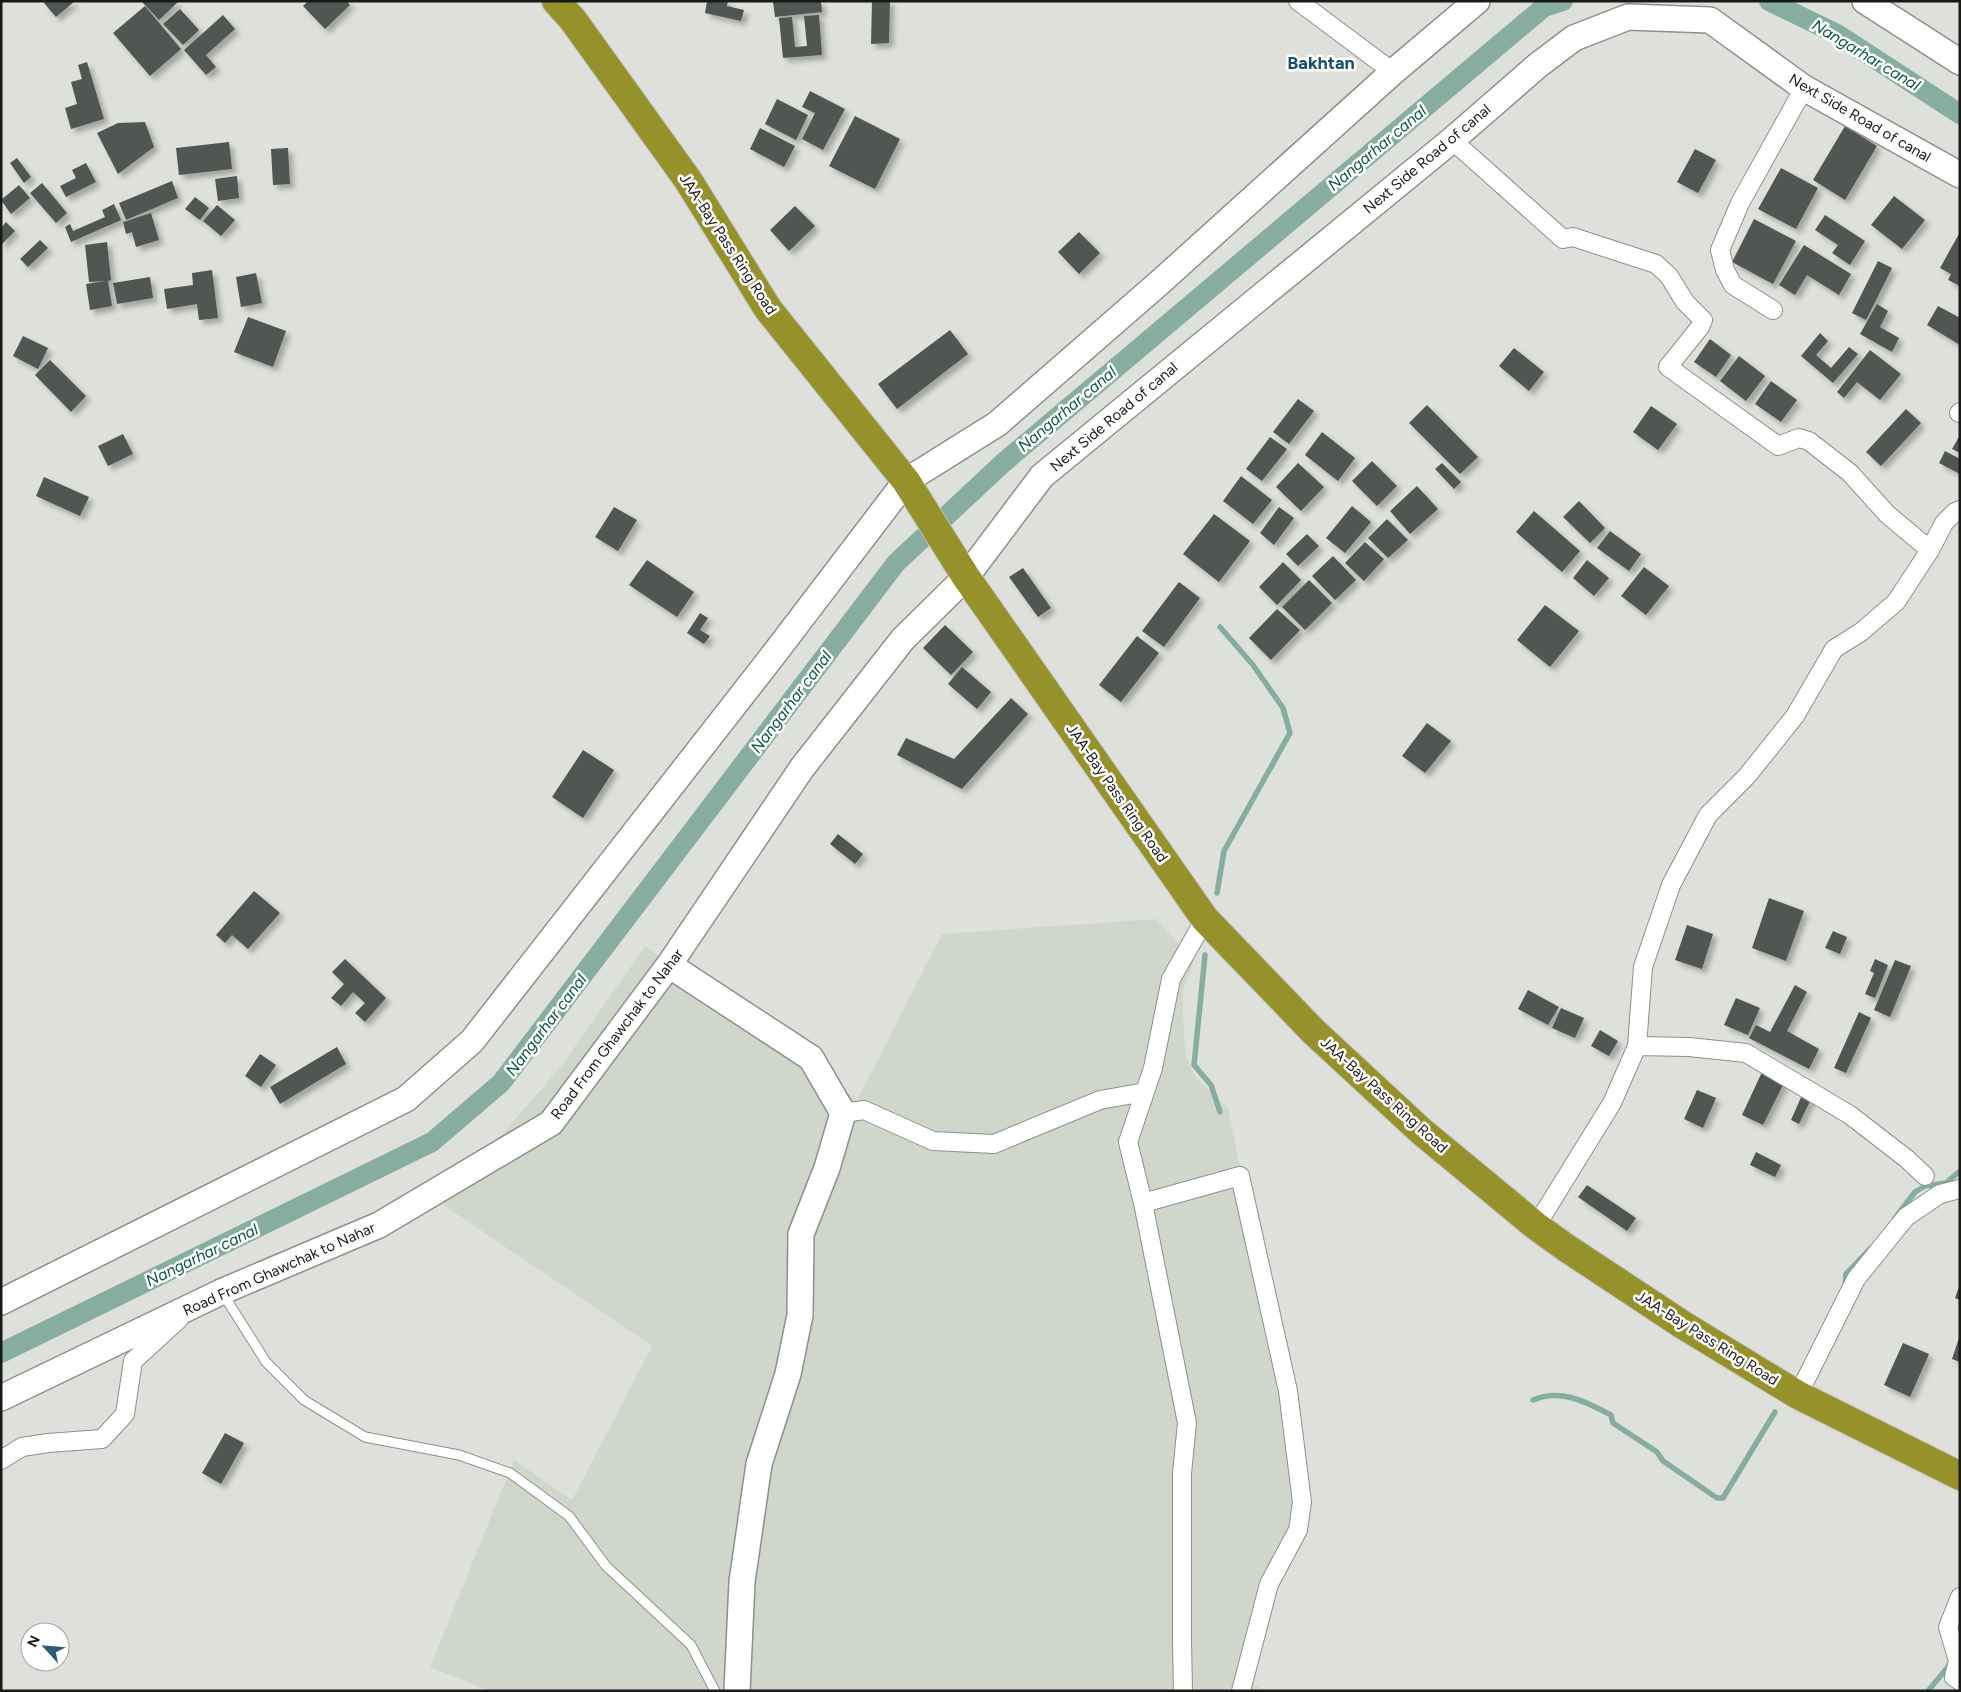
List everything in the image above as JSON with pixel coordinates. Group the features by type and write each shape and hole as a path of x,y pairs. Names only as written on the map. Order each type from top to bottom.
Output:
{"highway":[{"name":"JAA-Bay Pass Ring Road","path":"556,1 573,20 688,180 768,309 906,481 960,566 1205,919 1314,1032 1421,1131 1565,1248 1683,1325 1798,1395 1960,1476"}],"street":[{"path":"1298,1 1393,72"},
{"path":"1,1302 406,1100 478,1033 765,666 906,481 997,424 1158,284 1393,72 1477,1"},
{"path":"1865,1 1960,62"},
{"name":"Next Side Road of canal","path":"960,566 1042,476 1452,140 1537,66 1574,38 1628,17 1710,20 1804,88 1960,175"},
{"path":"1773,310 1733,285 1725,270 1720,250 1740,203 1804,88"},
{"path":"1452,140 1563,239 1573,237 1656,264 1669,276 1685,302 1703,320 1700,327 1668,367 1778,446 1799,438 1809,441 1850,472 1887,514 1930,550"},
{"path":"1536,1226 1612,1103 1637,1046 1643,967 1670,885 1708,815 1747,776 1795,716 1834,650 1861,632 1896,602 1930,550 1944,523 1955,512 1960,510"},
{"name":"Road From Ghawchak to Nahar","path":"1,1398 221,1292 380,1225 551,1123 669,964 802,768 960,566"},
{"path":"1183,1691 1182,1473 1187,1423 1143,1202 1128,1142 1153,1068 1171,979 1205,919"},
{"path":"669,964 811,1058 843,1113 827,1168 801,1234 800,1315 788,1374 759,1464 742,1582 737,1691"},
{"path":"1637,1046 1689,1047 1746,1053 1850,1115 1908,1159 1924,1176"},
{"path":"843,1113 864,1110 933,1141 994,1144 1100,1100 1145,1092"},
{"path":"1143,1202 1240,1176 1288,1391 1302,1502 1298,1530 1269,1584 1241,1691"},
{"path":"1798,1395 1856,1279 1906,1217 1940,1194 1960,1189"},
{"path":"1,1460 22,1447 102,1439 125,1414 133,1360 194,1306"},
{"path":"1960,1597 1948,1627 1958,1661 1954,1676 1960,1681"}],"lane":[{"path":"221,1292 266,1362 304,1400 365,1437 459,1455 510,1473 569,1516 606,1566 691,1645 715,1691"}],"shaded area":[{"path":"1156,919 1194,961 1182,993 1185,1052 1195,1077 1228,1108 1306,1499 1278,1581 1253,1684 1266,1691 490,1691 430,1667 514,1460 572,1500 652,1346 417,1187 500,1137 562,1065 645,946 857,1100 942,934"}],"building":[{"path":"46,1 75,1 56,17 44,3"},
{"path":"141,1 179,1 159,20"},
{"path":"308,1 347,1 350,5 325,29 303,6"},
{"path":"707,1 728,1 727,6 744,10 741,21 705,13"},
{"path":"773,1 821,1 822,12 775,17"},
{"path":"872,1 890,1 889,43 871,44"},
{"path":"145,6 181,49 150,76 113,33"},
{"path":"180,9 199,30 183,45 163,24"},
{"path":"223,15 235,29 206,55 216,67 206,75 184,50"},
{"path":"819,15 822,55 783,58 779,18 792,17 795,47 807,46 804,16"},
{"path":"87,62 104,119 71,129 65,108 77,104 71,82 82,79 78,65"},
{"path":"810,91 845,109 823,150 802,139 815,113 802,107"},
{"path":"777,99 808,115 796,140 765,124"},
{"path":"855,116 900,139 875,189 829,166"},
{"path":"145,122 154,147 118,174 97,133 118,123"},
{"path":"1845,126 1877,146 1845,200 1813,180"},
{"path":"760,128 795,146 784,167 750,149"},
{"path":"229,142 232,169 179,175 176,148"},
{"path":"288,148 290,184 273,185 271,149"},
{"path":"1695,149 1716,160 1698,193 1677,182"},
{"path":"17,158 31,177 24,183 10,163"},
{"path":"86,163 96,182 66,197 60,186 76,178 72,170"},
{"path":"1781,168 1818,188 1796,229 1758,209"},
{"path":"237,176 239,198 218,201 215,179"},
{"path":"172,181 178,198 126,220 119,203"},
{"path":"42,183 67,213 56,223 30,193"},
{"path":"19,185 30,198 11,214 1,200"},
{"path":"1894,196 1925,220 1902,249 1871,225"},
{"path":"195,197 209,208 200,220 185,209"},
{"path":"114,204 121,220 71,242 65,227 70,224 73,231 105,217 102,210"},
{"path":"217,205 235,220 221,236 203,221"},
{"path":"795,206 815,226 789,251 770,230"},
{"path":"151,213 159,240 136,247 132,232 126,234 123,222"},
{"path":"1825,215 1865,241 1850,265 1832,253 1838,245 1815,230"},
{"path":"1754,219 1796,241 1773,284 1732,262"},
{"path":"6,222 15,231 1,245 1,228"},
{"path":"1079,232 1100,253 1079,274 1058,252"},
{"path":"1960,232 1960,286 1948,280 1951,274 1940,268"},
{"path":"40,240 48,248 28,267 20,259"},
{"path":"107,242 111,280 108,281 112,306 90,310 86,284 105,281 89,282 85,245"},
{"path":"1804,245 1851,274 1839,295 1807,275 1795,295 1779,285"},
{"path":"1878,261 1892,268 1866,320 1852,313"},
{"path":"212,270 218,318 199,320 197,304 167,309 164,289 193,285 192,273"},
{"path":"256,273 262,303 241,307 236,277"},
{"path":"150,277 153,298 117,304 113,283"},
{"path":"1877,304 1888,311 1880,327 1899,338 1892,352 1860,334"},
{"path":"1938,306 1960,318 1960,345 1927,325"},
{"path":"248,317 286,331 273,367 234,352"},
{"path":"950,330 968,354 897,409 878,384"},
{"path":"1820,333 1828,341 1816,355 1831,368 1849,347 1858,354 1833,383 1801,356"},
{"path":"23,336 48,348 38,369 13,356"},
{"path":"1710,339 1731,355 1716,377 1694,362"},
{"path":"1514,348 1544,372 1529,391 1499,366"},
{"path":"1870,350 1901,374 1880,400 1857,382 1844,398 1837,392"},
{"path":"1739,356 1765,376 1746,401 1720,381"},
{"path":"50,360 86,396 71,412 35,375"},
{"path":"1771,381 1797,400 1781,422 1755,404"},
{"path":"1298,399 1314,411 1289,444 1273,432"},
{"path":"1427,405 1478,457 1460,474 1409,423"},
{"path":"1651,406 1677,424 1658,450 1633,432"},
{"path":"1906,409 1921,423 1881,466 1866,452"},
{"path":"1322,432 1355,458 1338,481 1305,455"},
{"path":"123,434 133,454 108,466 98,446"},
{"path":"1960,435 1960,453 1952,449"},
{"path":"1270,437 1287,449 1262,481 1246,469"},
{"path":"1945,451 1960,459 1960,474 1939,463"},
{"path":"1372,461 1397,486 1377,506 1352,481"},
{"path":"1298,463 1324,487 1301,511 1276,487"},
{"path":"1442,463 1461,482 1454,489 1435,469"},
{"path":"1241,476 1272,500 1253,524 1223,501"},
{"path":"44,477 89,497 80,516 36,496"},
{"path":"1417,486 1438,509 1410,534 1390,511"},
{"path":"1579,501 1605,528 1590,543 1563,517"},
{"path":"1352,506 1371,522 1345,553 1326,538"},
{"path":"614,507 637,520 618,551 595,537"},
{"path":"1279,507 1294,518 1274,545 1260,533"},
{"path":"1534,511 1580,551 1562,572 1516,532"},
{"path":"1214,514 1250,541 1219,582 1183,554"},
{"path":"1387,519 1408,540 1388,558 1368,538"},
{"path":"1610,531 1641,554 1629,571 1597,548"},
{"path":"1307,534 1319,546 1298,566 1286,554"},
{"path":"1365,542 1384,559 1364,581 1345,563"},
{"path":"1333,556 1356,580 1335,600 1312,576"},
{"path":"647,560 694,592 677,617 629,585"},
{"path":"1587,560 1609,578 1594,596 1573,578"},
{"path":"1283,562 1301,580 1277,605 1259,587"},
{"path":"1644,567 1669,586 1646,615 1621,596"},
{"path":"1023,568 1051,608 1038,617 1009,577"},
{"path":"1309,580 1332,603 1305,630 1282,607"},
{"path":"1179,582 1200,598 1164,647 1142,631"},
{"path":"1545,605 1579,631 1550,667 1517,640"},
{"path":"1277,609 1300,630 1271,660 1249,638"},
{"path":"700,613 708,618 700,630 710,636 704,644 687,633"},
{"path":"945,625 973,652 951,675 923,648"},
{"path":"1137,636 1159,653 1121,702 1099,685"},
{"path":"962,667 991,692 977,709 948,684"},
{"path":"1011,698 1028,714 962,789 897,755 906,738 954,759"},
{"path":"1427,723 1451,741 1425,773 1402,756"},
{"path":"583,750 614,770 583,818 552,797"},
{"path":"838,834 863,854 855,864 830,844"},
{"path":"254,891 280,913 248,949 232,935 225,943 216,935"},
{"path":"1769,898 1804,911 1786,961 1752,948"},
{"path":"1687,925 1713,934 1702,969 1675,960"},
{"path":"1833,931 1847,937 1840,954 1825,948"},
{"path":"345,959 386,998 365,1022 355,1013 365,1003 353,992 341,1006 331,998 344,984 332,972"},
{"path":"1875,959 1888,965 1875,998 1865,994 1874,973 1870,971"},
{"path":"1895,960 1911,966 1890,1017 1874,1010"},
{"path":"1795,985 1807,992 1787,1031 1819,1049 1809,1069 1749,1038 1756,1025 1770,1032"},
{"path":"1528,990 1559,1007 1548,1025 1518,1009"},
{"path":"1736,998 1760,1008 1748,1035 1724,1025"},
{"path":"1561,1008 1584,1018 1575,1038 1552,1028"},
{"path":"1859,1012 1871,1018 1846,1073 1834,1068"},
{"path":"1600,1030 1618,1041 1609,1056 1591,1046"},
{"path":"337,1047 346,1064 280,1104 270,1087"},
{"path":"260,1054 276,1065 261,1087 245,1076"},
{"path":"1762,1072 1784,1083 1763,1125 1742,1115"},
{"path":"1697,1090 1716,1098 1703,1128 1684,1119"},
{"path":"1802,1095 1811,1099 1799,1124 1791,1120"},
{"path":"1756,1152 1781,1165 1775,1177 1750,1165"},
{"path":"1587,1185 1636,1218 1627,1231 1578,1197"},
{"path":"1960,1284 1960,1300 1955,1298"},
{"path":"1960,1335 1960,1362 1952,1359"},
{"path":"1903,1343 1929,1354 1910,1397 1884,1385"},
{"path":"225,1433 244,1443 221,1484 202,1473"}],"waterway":[{"name":"Nangarhar canal","path":"1,1353 432,1142 501,1083 896,563 1003,463 1544,7 1563,1"},
{"name":"Nangarhar canal","path":"1769,1 1837,34 1960,114"},
{"path":"1217,893 1224,851 1290,733 1283,708 1253,665 1220,627"},
{"path":"1205,955 1194,1065 1211,1085 1220,1112"},
{"path":"1895,1218 1915,1192 1925,1186 1946,1183 1960,1171"},
{"path":"1845,1288 1846,1274 1871,1248"},
{"path":"1533,1400 1553,1395 1563,1396 1583,1401 1611,1415 1613,1423 1657,1452 1663,1461 1717,1498 1723,1498 1775,1412"},
{"path":"1928,1691 1952,1662"}],"district":[{"name":"Bakhtan","path":"1321,63"}]}
